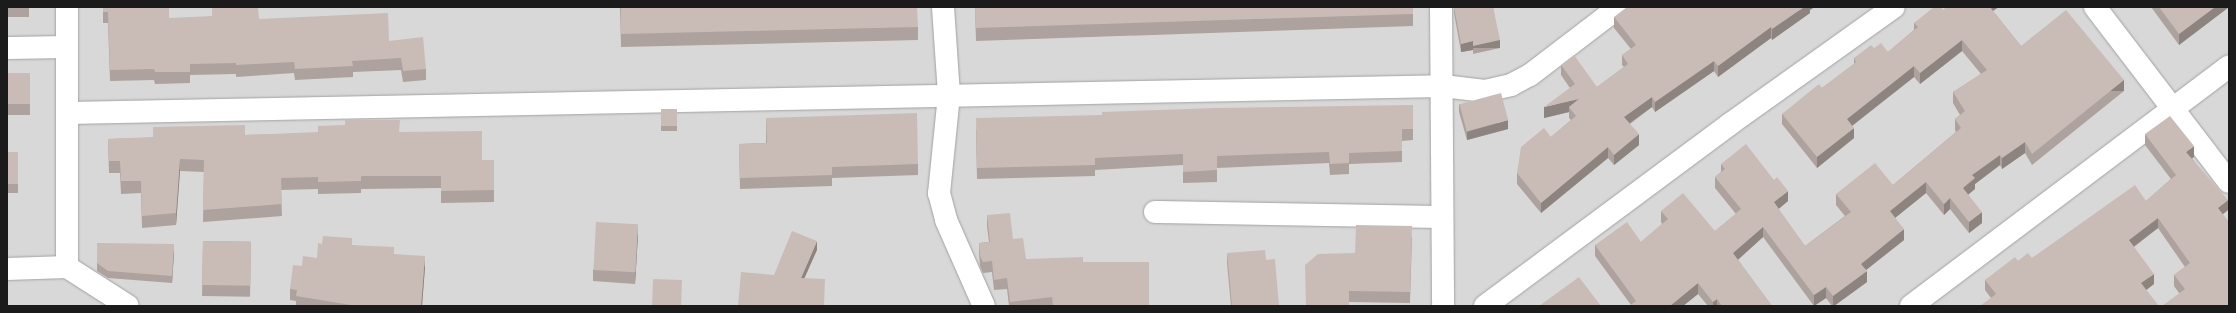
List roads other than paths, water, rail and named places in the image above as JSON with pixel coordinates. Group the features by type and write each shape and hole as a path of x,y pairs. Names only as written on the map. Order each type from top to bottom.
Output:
{"street":[{"path":"67,7 67,267"},
{"path":"943,7 949,94 939,193 946,220 984,306"},
{"path":"1441,7 1443,86 1443,306"},
{"path":"68,113 949,94 1443,86 1485,91 1511,85 1530,75 1619,7"},
{"path":"1485,306 1730,124 1894,7"},
{"path":"2095,7 2229,182"},
{"path":"7,48 67,47"},
{"path":"1911,306 2171,108 2229,66"},
{"path":"1155,212 1442,217"},
{"path":"7,269 67,267 128,306"}]}
